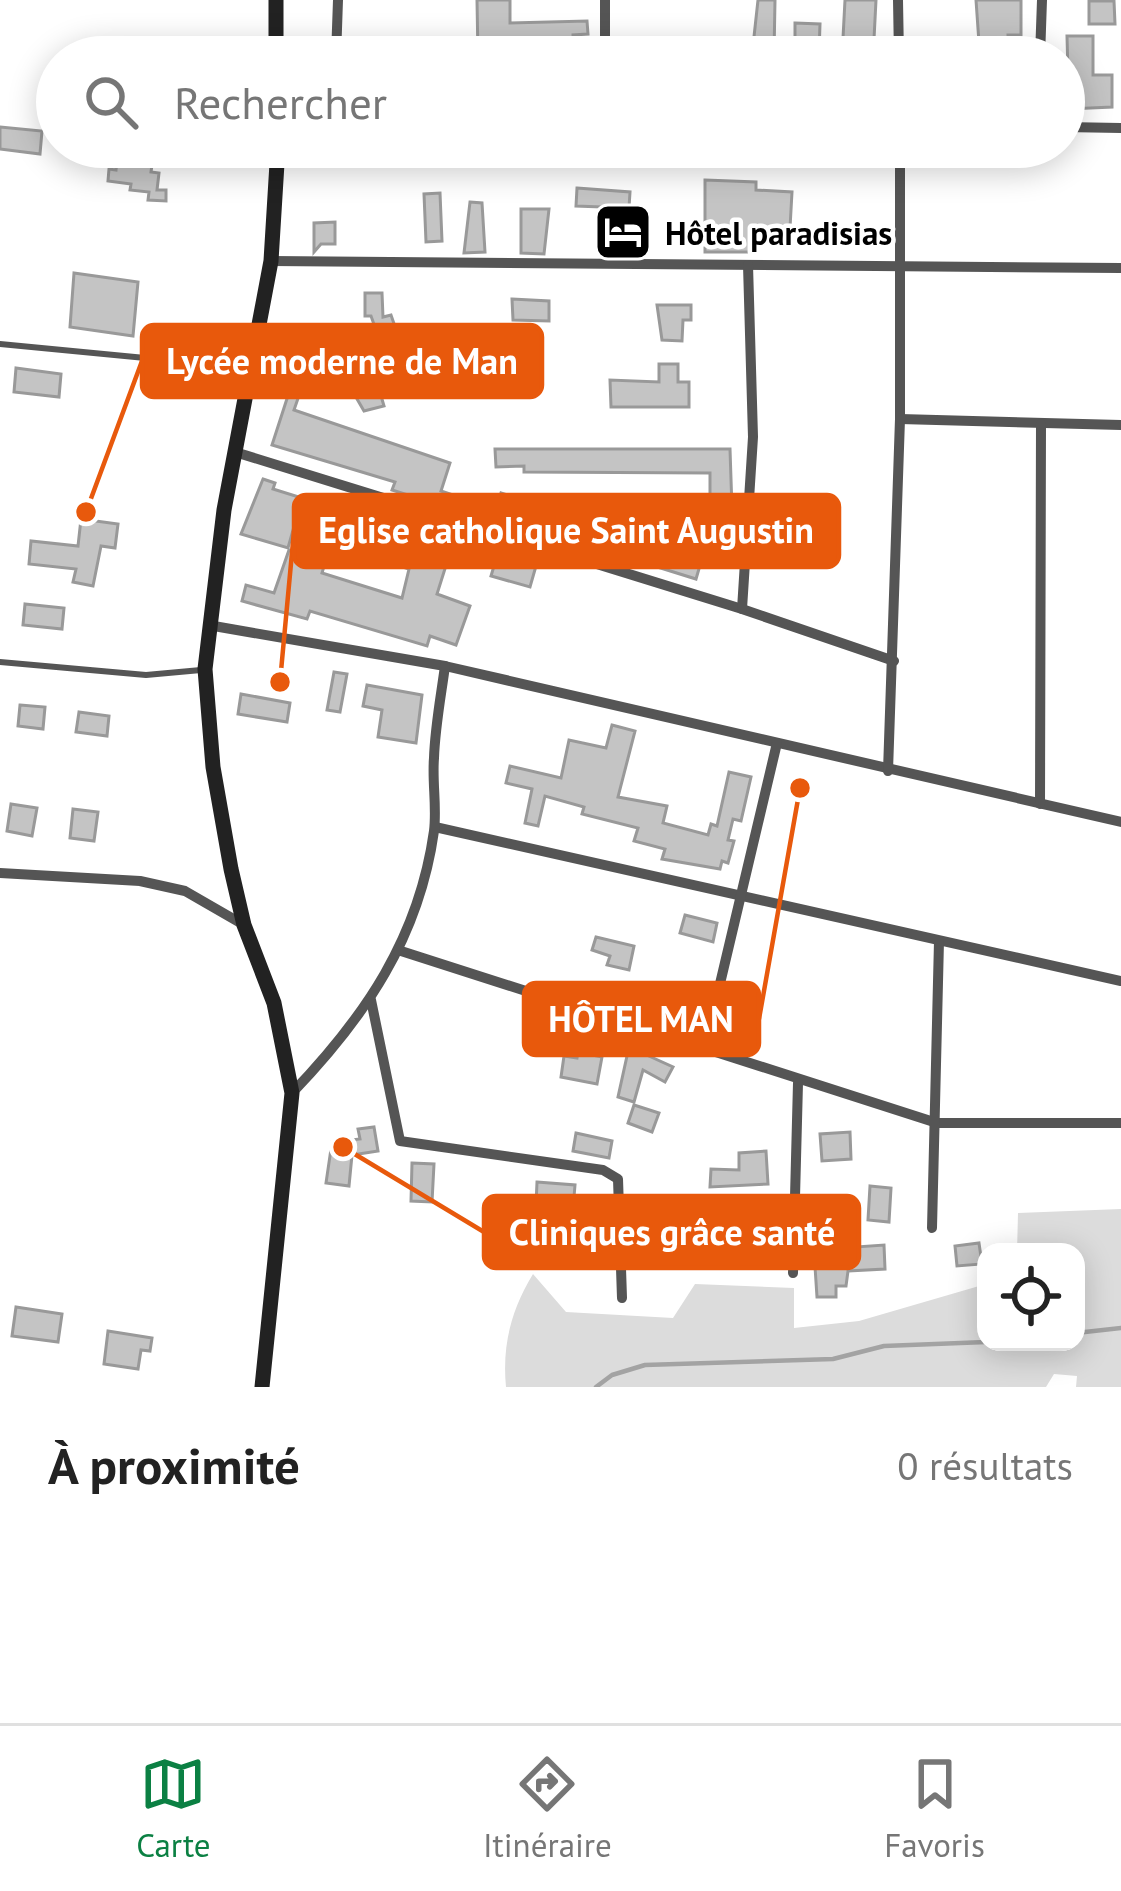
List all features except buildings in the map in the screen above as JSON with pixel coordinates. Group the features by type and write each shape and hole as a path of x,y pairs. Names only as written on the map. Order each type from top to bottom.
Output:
{"main road":[{"path":"276,0 276,36"},
{"path":"262,1387 292,1093 274,1004 244,925 213,766 205,669 208,625 271,261 282,168"}],"street":[{"path":"337,36 338,0"},
{"path":"604,36 605,0"},
{"path":"898,0 899,36"},
{"path":"1041,36 1042,0"},
{"path":"1085,127 1121,128"},
{"path":"888,771 900,419 899,168"},
{"path":"271,261 1121,268"},
{"path":"742,609 753,437 748,265"},
{"path":"900,419 1121,425"},
{"path":"1040,804 1041,424"},
{"path":"235,452 742,609 894,661"},
{"path":"208,625 445,666 1121,822"},
{"path":"292,1093 371,1000 401,951 423,887 435,827 434,757 445,666"},
{"path":"705,1047 777,742"},
{"path":"435,827 1121,981"},
{"path":"0,873 140,881 185,891 244,925"},
{"path":"932,1228 939,940"},
{"path":"401,951 705,1047 798,1083 937,1123 1121,1123"},
{"path":"371,1000 400,1141 603,1170 619,1179 622,1298"},
{"path":"794,1273 798,1083"}],"lane":[{"path":"0,344 253,368"},
{"path":"0,662 146,675 205,669"}],"shaded area":[{"path":"1121,1209 1121,1387 1076,1387 1077,1376 1054,1374 1046,1387 506,1387 510,1329 533,1274 566,1312 673,1318 695,1284 794,1288 794,1328 859,1321 977,1287 977,1351 1085,1351 1085,1243 1017,1243 1018,1213"}],"waterway":[{"path":"1085,1332 1121,1328"},
{"path":"596,1387 612,1375 645,1365 833,1359 884,1346 977,1342"}],"place":[{"name":"Hôtel paradisias","path":"623,232"},
{"name":"Lycée moderne de Man","path":"86,512"},
{"name":"Eglise catholique Saint Augustin","path":"280,682"},
{"name":"HÔTEL MAN","path":"800,788"},
{"name":"Cliniques grâce santé","path":"343,1147"}]}
